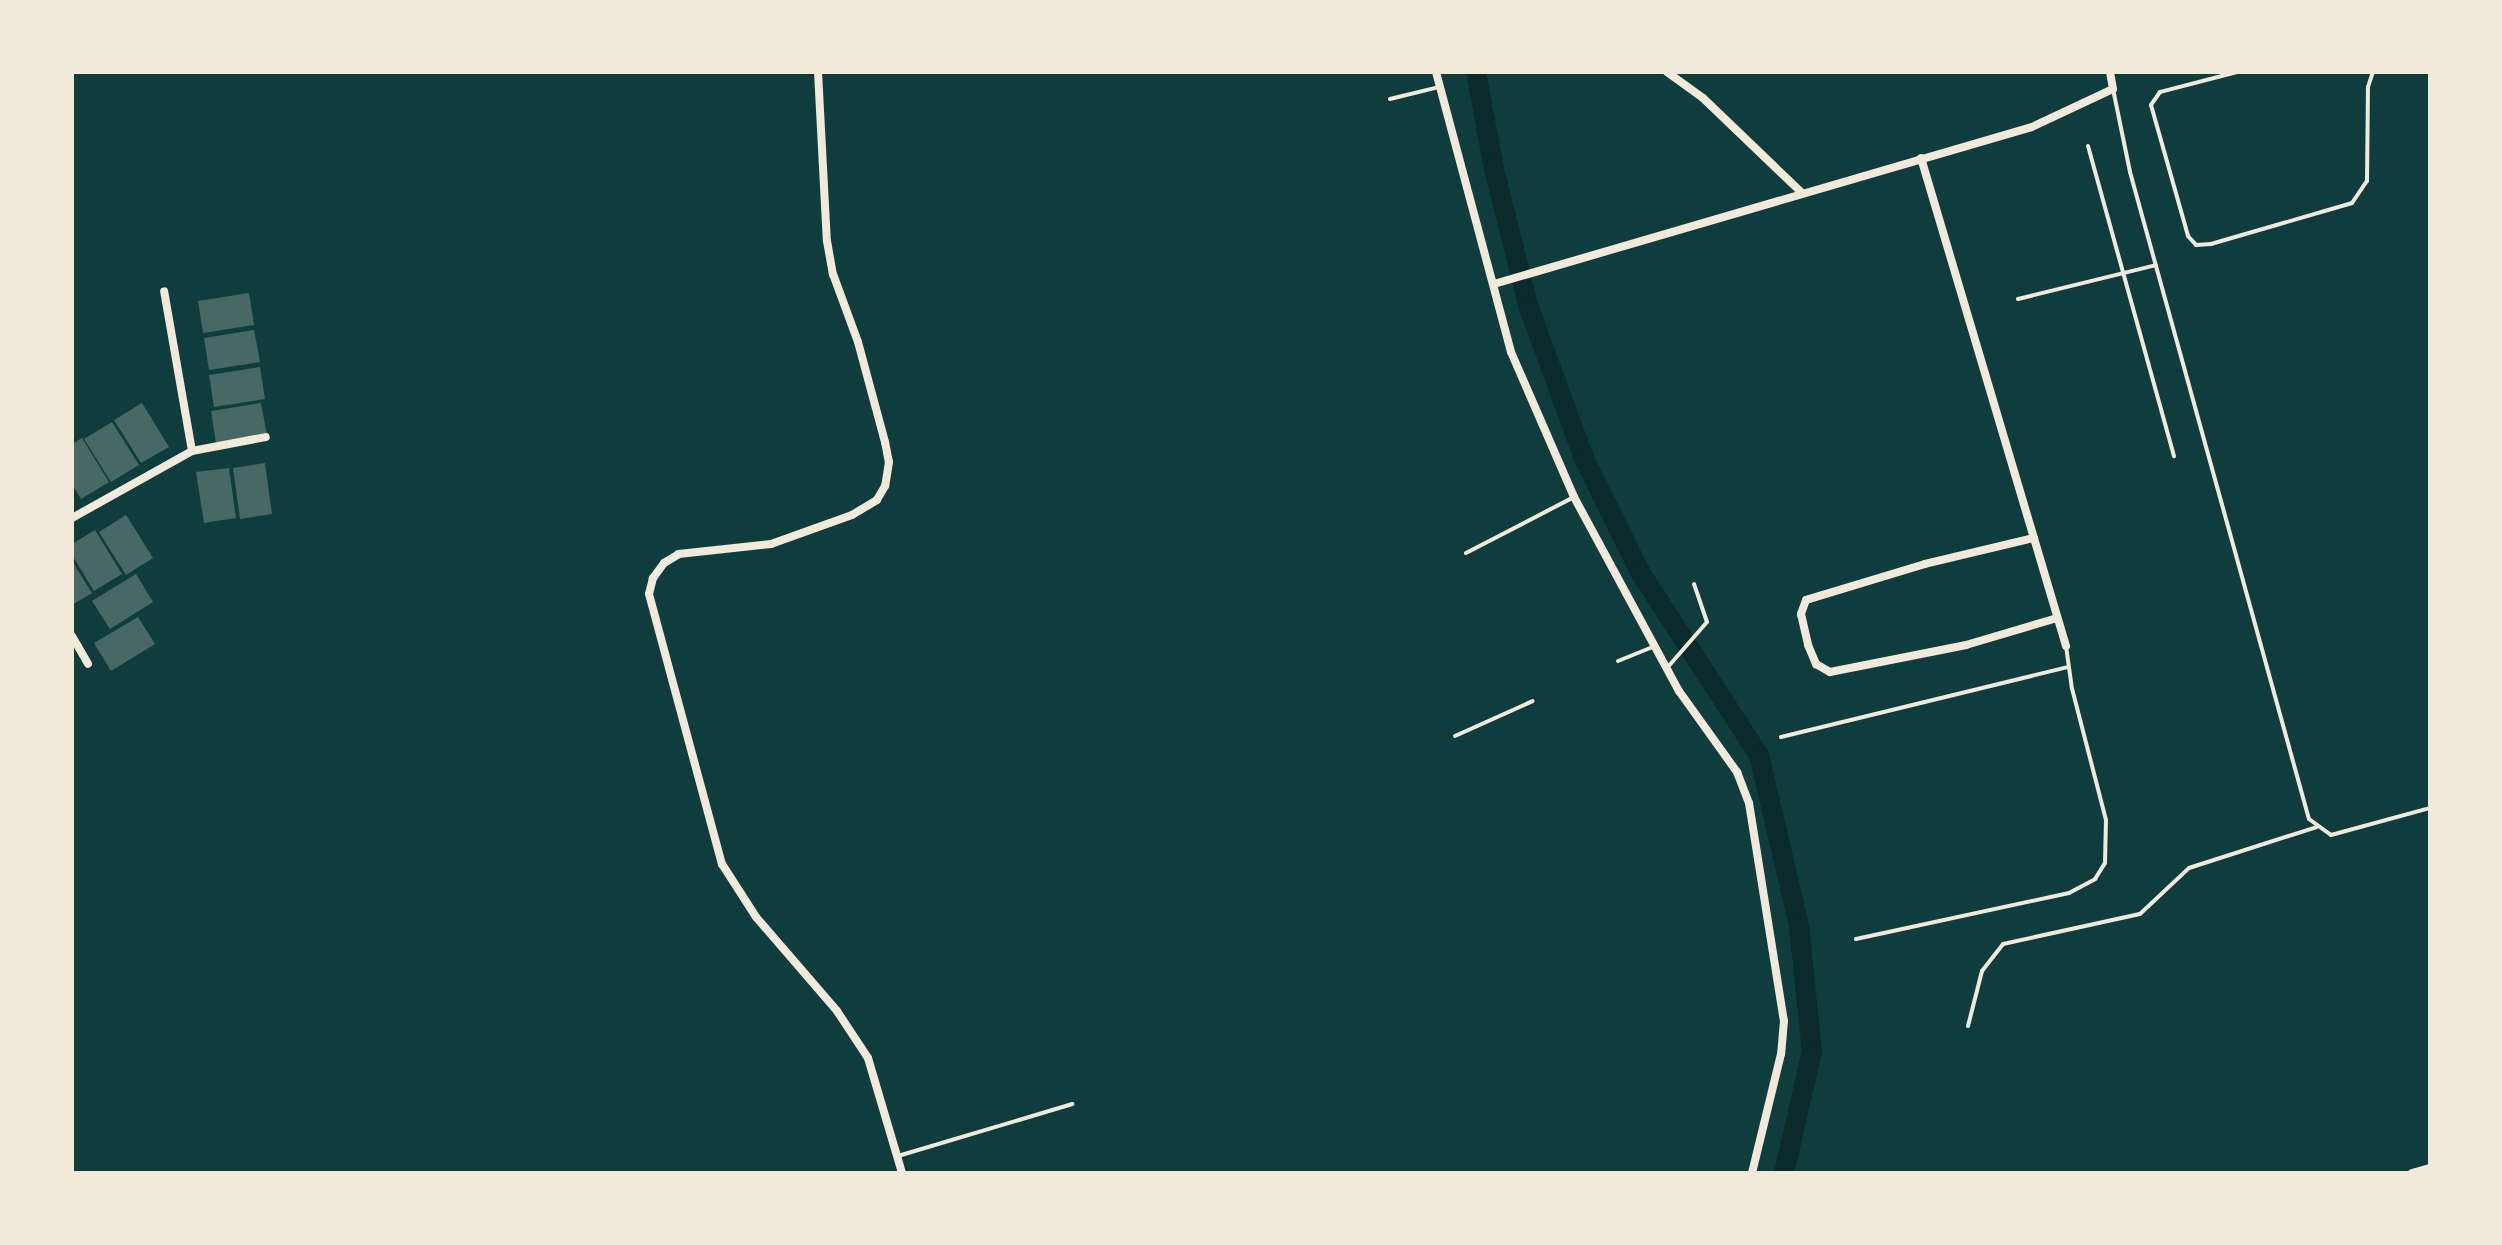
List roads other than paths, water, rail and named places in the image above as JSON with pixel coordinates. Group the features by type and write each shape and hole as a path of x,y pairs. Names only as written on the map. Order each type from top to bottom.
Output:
{"street":[{"path":"818,72 827,241 833,274 858,342 885,442 889,462 885,486 877,500 852,515 771,544 679,554 664,563 653,578 649,594 722,864 756,917 837,1011 868,1058 902,1173"},
{"path":"1436,72 1511,352 1574,497 1667,668 1737,772 1749,803 1784,1021 1781,1054 1752,1173"},
{"path":"1667,72 1703,98 1801,192"},
{"path":"1494,284 2032,127 2113,89 2110,72"},
{"path":"1921,158 2066,646"},
{"path":"164,291 192,451"},
{"path":"72,518 192,451 266,437"},
{"path":"2034,538 1925,564 1806,600 1801,614 1808,645 1816,664 1830,672 1966,645 2057,618"},
{"path":"72,636 88,664"},
{"path":"2412,1173 2430,1168"}],"lane":[{"path":"2237,72 2160,92 2151,105 2188,236 2196,245 2211,244 2352,203 2367,181 2368,87 2373,72"},
{"path":"1390,99 1439,87"},
{"path":"2113,89 2130,172 2301,800 2309,819 2331,835 2430,808"},
{"path":"2088,146 2174,456"},
{"path":"2018,299 2156,265"},
{"path":"1466,553 1574,497"},
{"path":"1667,668 1704,628 1707,615 1694,584"},
{"path":"1618,661 1655,646"},
{"path":"1856,939 2069,893 2095,879 2105,863 2106,820 2066,646"},
{"path":"1781,737 2069,667"},
{"path":"1455,736 1533,701"},
{"path":"1968,1026 1982,971 2003,944 2140,914 2189,868 2317,827"},
{"path":"898,1156 1072,1104"}],"waterway":[{"path":"1476,72 1494,169 1529,308 1584,458 1640,572 1759,755 1799,926 1812,1051 1784,1173"}]}
